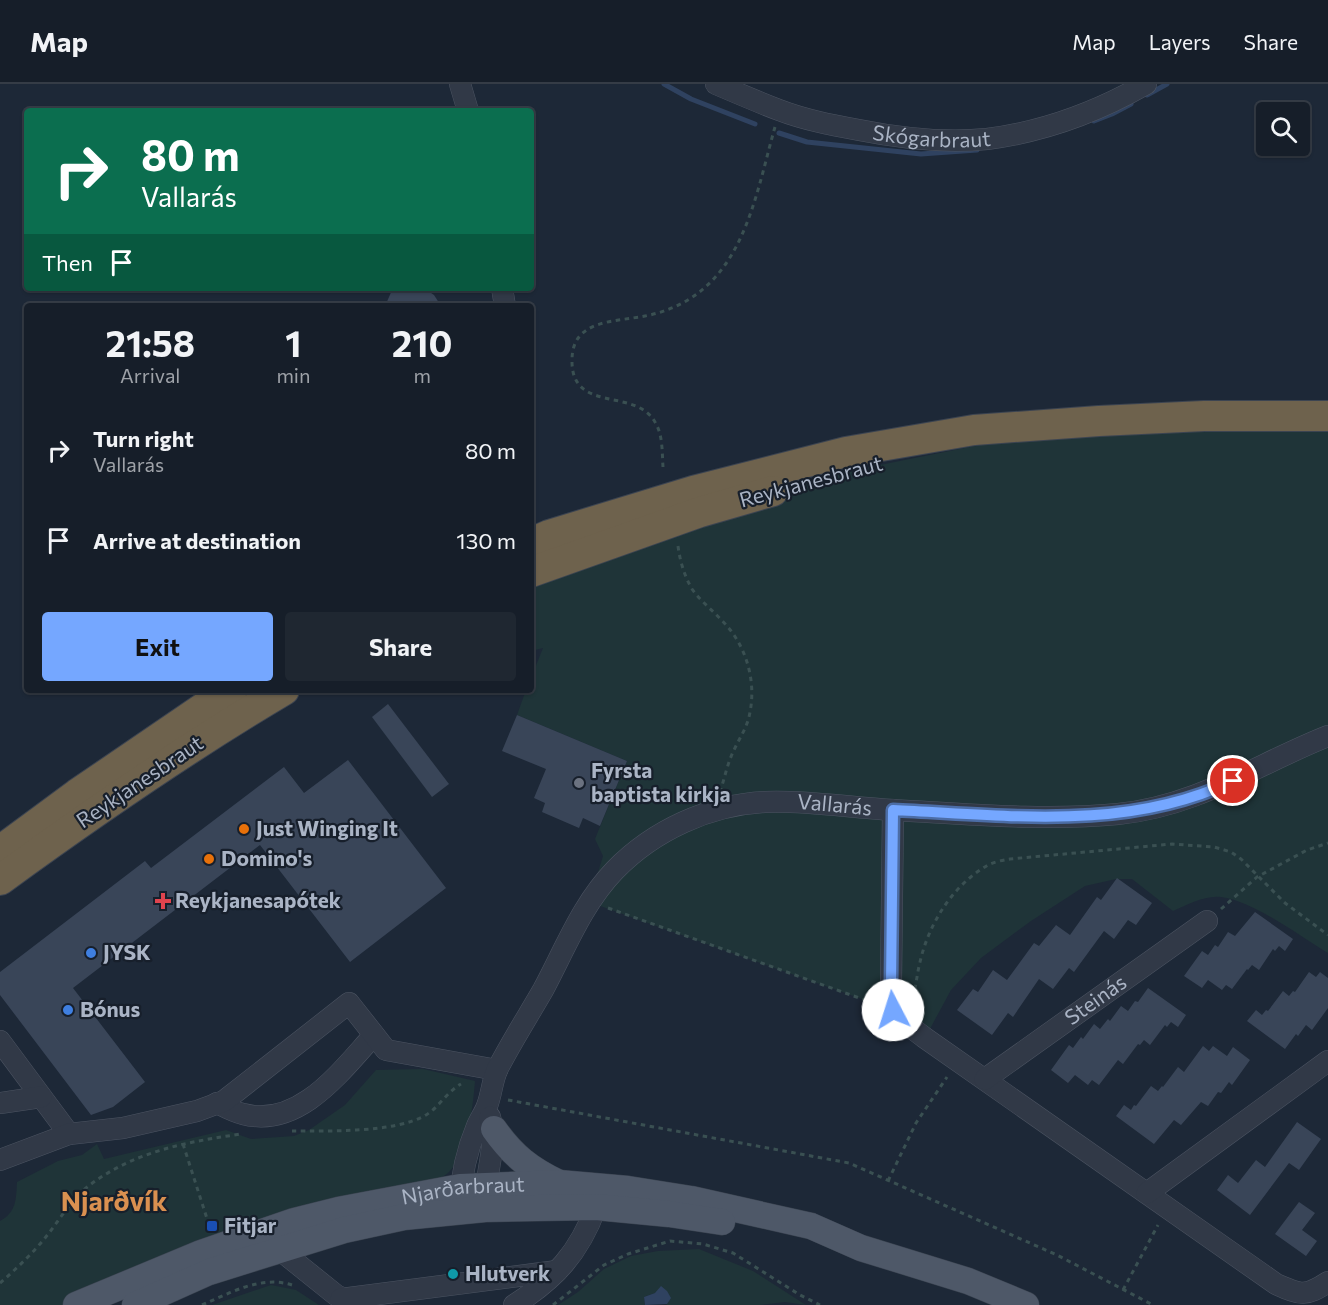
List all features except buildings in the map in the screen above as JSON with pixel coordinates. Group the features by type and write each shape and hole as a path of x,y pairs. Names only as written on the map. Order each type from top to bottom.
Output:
{"highway":[{"name":"Reykjanesbraut","path":"534,542 693,491 846,452 974,430 1204,416 1328,416"},
{"name":"Reykjanesbraut","path":"534,571 700,512 850,469 1099,421"},
{"name":"Reykjanesbraut","path":"0,851 77,794 227,693"},
{"name":"Reykjanesbraut","path":"0,880 93,813 226,724 279,693"}],"main road":[{"path":"494,1111 505,1146 519,1160 559,1183"},
{"name":"Njarðarbraut","path":"76,1305 201,1253 294,1221 338,1210 472,1198 559,1183 628,1189 754,1212 811,1226 861,1248 968,1281 1026,1305"},
{"name":"Njarðarbraut","path":"135,1305 209,1272 344,1230 404,1217 472,1198 669,1214 861,1248"}],"street":[{"path":"460,84 467,108"},
{"name":"Skógarbraut","path":"716,84 780,111 813,121 895,136 927,139 984,139 1023,132 1079,116 1107,105 1146,84"},
{"name":"Vallarás","path":"472,1198 494,1111 497,1071 589,902 615,870 647,843 682,822 713,810 750,803 772,802 1069,818 1122,814 1172,803 1218,788 1296,749 1328,736"},
{"path":"893,810 891,984 900,1017 1276,1284 1296,1293 1311,1293 1328,1282"},
{"name":"Steinás","path":"985,1078 1207,921"},
{"path":"0,1160 69,1134 123,1128 196,1111 224,1101 349,1003 386,1050 497,1071"},
{"path":"217,1103 244,1114 274,1116 303,1104 339,1074 374,1035"},
{"path":"0,1041 69,1134"},
{"path":"1147,1193 1328,1061"},
{"path":"0,1103 41,1097"},
{"path":"514,1305 544,1284 568,1259 586,1233 596,1207"},
{"path":"280,1250 348,1302 557,1271"}],"path":[{"path":"663,466 660,435 650,414 635,404 601,399 586,391 575,377 572,368 573,349 578,340 592,326 602,322 660,313 703,290 717,277 741,237 780,111"},
{"path":"676,538 688,581 700,599 737,639 749,668 752,684 747,726 734,751 713,810"},
{"path":"1207,921 1257,877 1307,850 1328,843"},
{"path":"589,902 900,1017 940,910 970,879 989,864 1010,858 1172,844 1214,847 1231,852 1241,859 1257,877 1301,917 1328,935"},
{"path":"888,1181 916,1123 958,1060"},
{"path":"283,1131 386,1126 411,1121 426,1114 460,1084 468,1085"},
{"path":"494,1111 849,1163 1057,1255 1153,1305"},
{"path":"0,1283 25,1261 86,1188 125,1163 183,1144 246,1133"},
{"path":"183,1144 210,1230"},
{"path":"1123,1290 1168,1208"},
{"path":"553,1305 604,1265 628,1254 670,1241 703,1244 733,1253 800,1296 820,1305"},
{"path":"202,1305 257,1283 279,1281 297,1287"}],"green space":[{"path":"1099,421 1328,425 1328,953 1262,912 1234,900 1221,897 1209,898 1173,911 1132,879 1116,879 1085,886 1031,921 981,958 951,990 925,1038 893,1010 589,902 603,856 595,839 627,761 517,715 525,693 534,693 534,670 543,648 534,650 534,571 558,561 850,471"},
{"path":"423,1069 475,1081 471,1116 461,1153 449,1172 442,1177 429,1184 64,1305 0,1305 0,1221 13,1209 17,1182 58,1161 82,1155 97,1144 104,1159 226,1130 251,1139 294,1136 309,1130 345,1105 376,1070"},
{"path":"699,1249 753,1271 806,1305 785,1302 760,1305 666,1305 655,1293 644,1297 645,1305 558,1305 578,1292 604,1269 631,1256 658,1251"},
{"path":"271,1285 296,1290 319,1305 212,1305"}],"water":[{"path":"661,1286 671,1298 667,1304 645,1305 644,1297 655,1293"}],"waterway":[{"path":"664,84 691,99 755,124"},
{"path":"1147,95 1167,84"},
{"path":"1094,121 1131,104"},
{"path":"779,133 807,142 921,154 977,150"}],"place":[{"name":"Fyrsta baptista kirkja","path":"579,783"},
{"name":"Just Winging It","path":"244,829"},
{"name":"Domino's","path":"209,859"},
{"name":"Reykjanesapótek","path":"163,901"},
{"name":"JYSK","path":"91,953"},
{"name":"Bónus","path":"68,1010"},
{"name":"Fitjar","path":"212,1226"},
{"name":"Hlutverk","path":"453,1274"}],"district":[{"name":"Njarðvík","path":"114,1202"}],"route":[{"path":"893,1010 891,984 893,810 1069,818 1122,814 1172,803 1233,781"}]}
